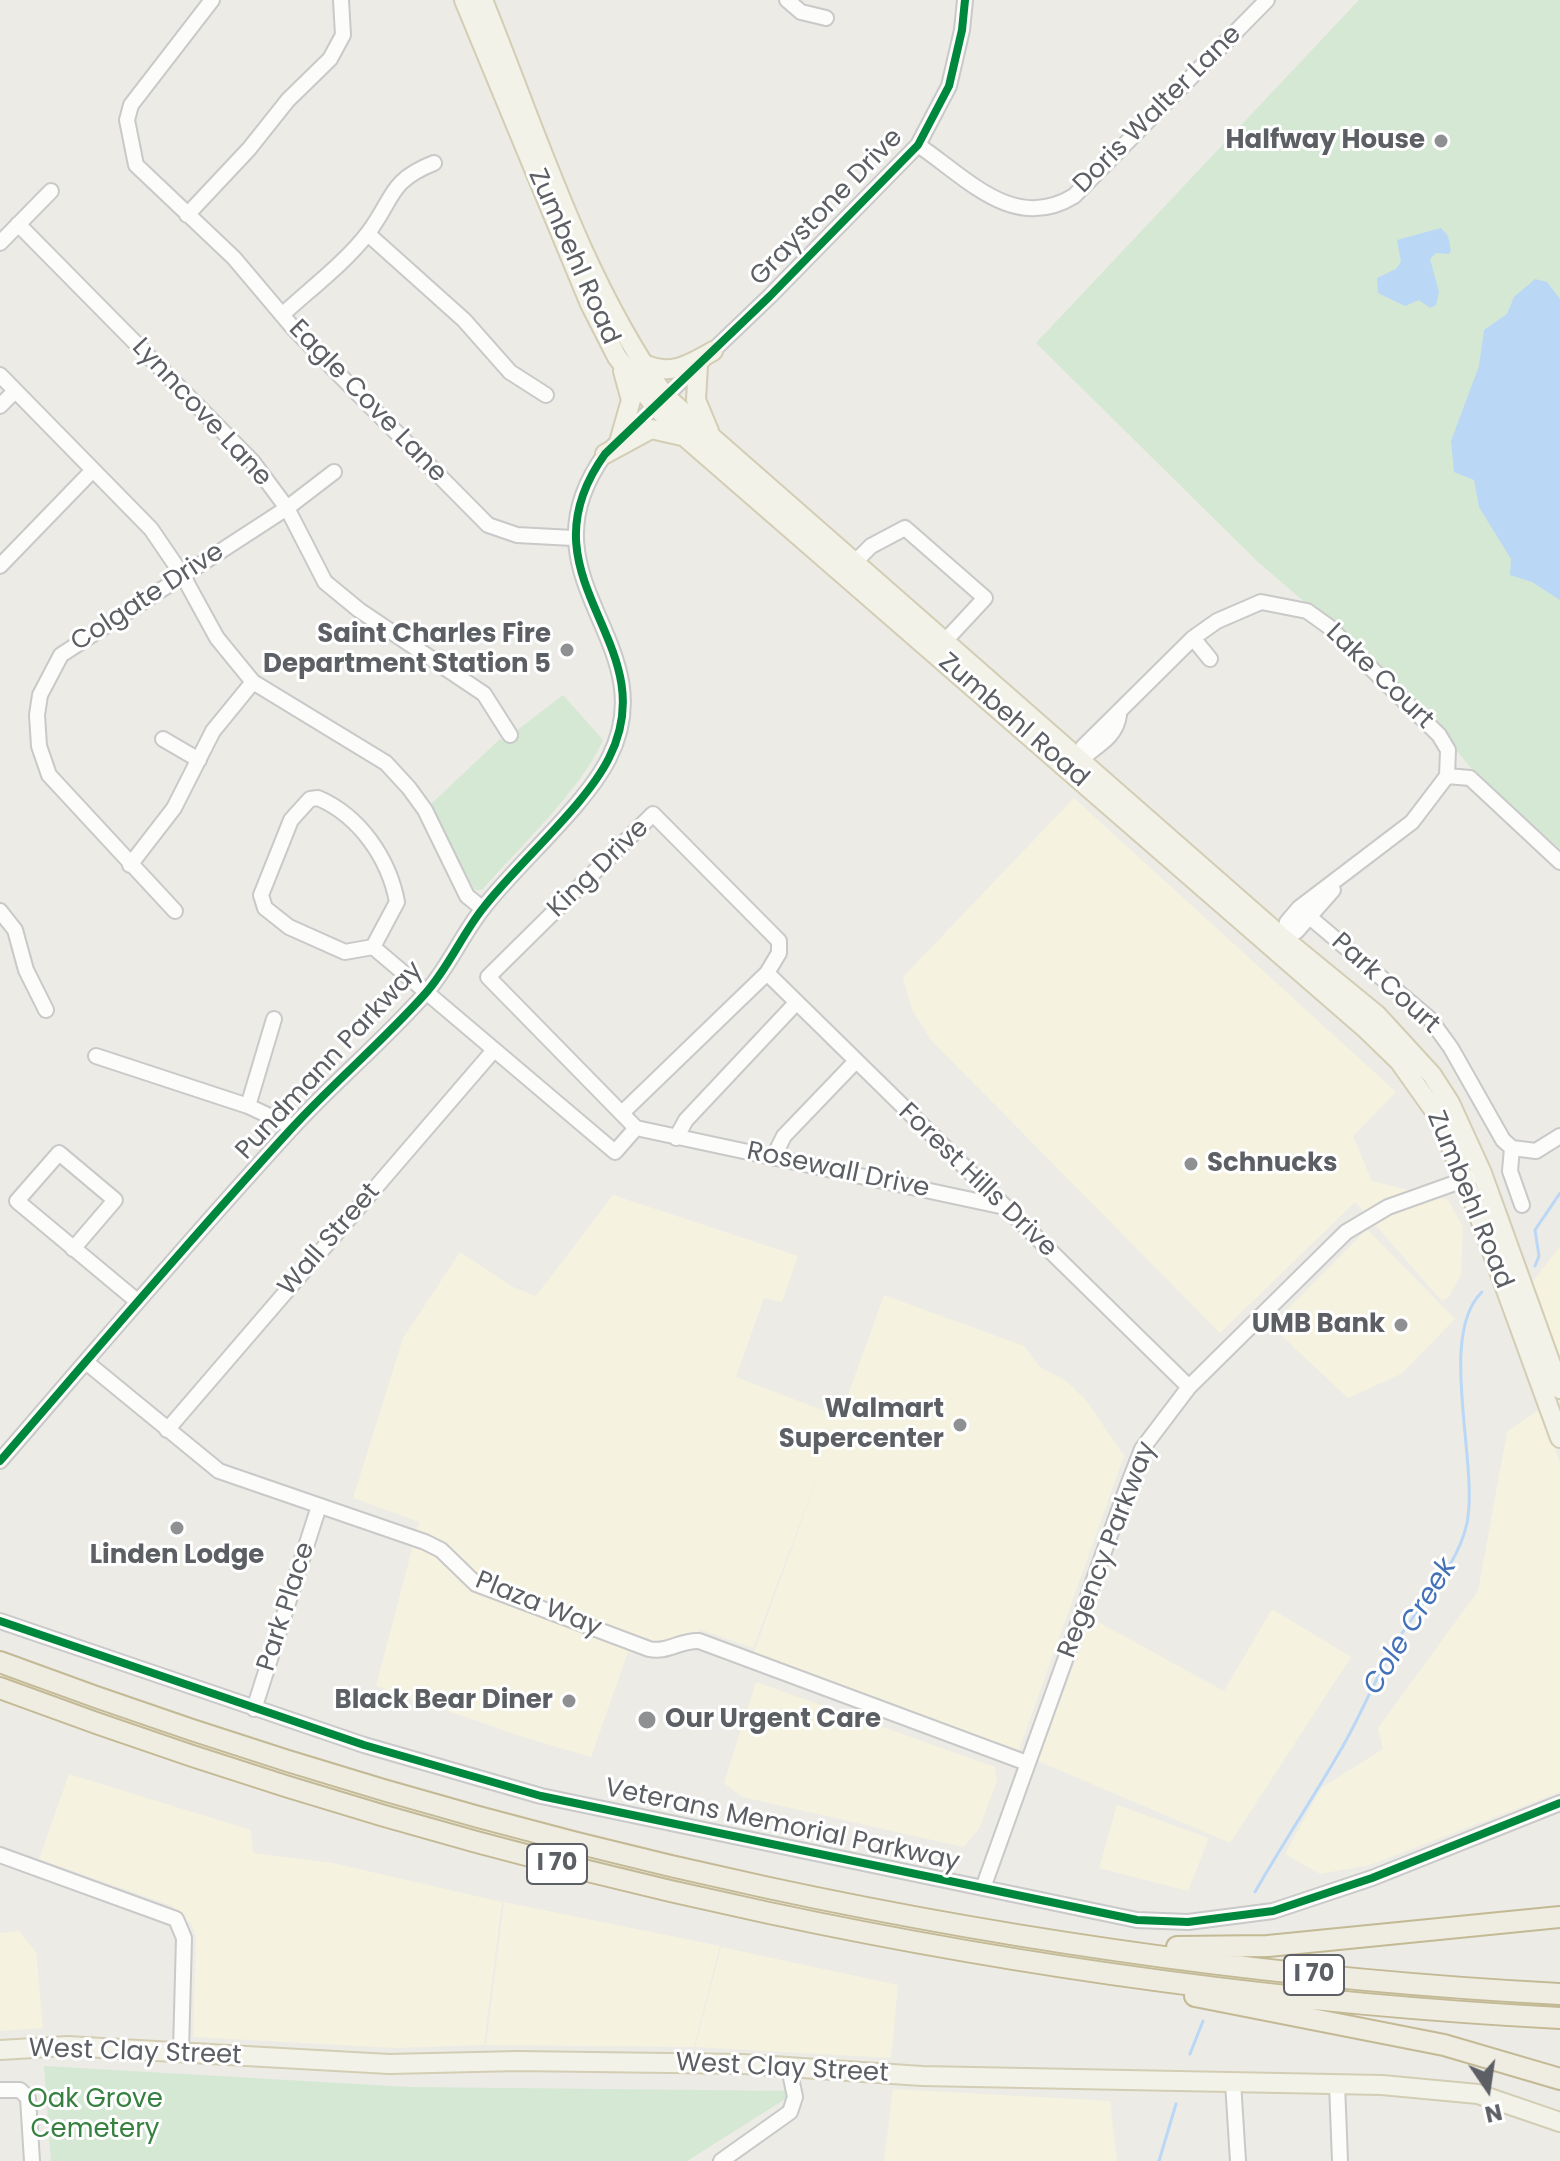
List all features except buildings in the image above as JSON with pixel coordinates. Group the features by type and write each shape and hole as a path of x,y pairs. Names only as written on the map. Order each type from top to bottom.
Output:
{"highway":[{"name":"I 70","path":"0,1662 287,1762 547,1837 771,1890 1069,1944 1331,1977 1560,1994"},
{"name":"I 70","path":"0,1688 282,1786 539,1860 799,1920 1130,1976 1340,2002 1560,2018"},
{"path":"1069,1944 1225,1949 1560,1917"},
{"path":"1130,1976 1208,2000 1444,2045 1560,2079"}],"main road":[{"name":"Zumbehl Road","path":"464,0 576,271 617,357 660,400 714,441 849,568 1278,943 1399,1061 1438,1116 1473,1176 1530,1331 1560,1438"},
{"name":"Zumbehl Road","path":"483,0 605,297 660,400 686,438 945,641 1075,764"},
{"path":"641,362 653,368 672,370 713,351"},
{"path":"612,448 631,400 628,382 617,357"},
{"path":"698,365 696,400 714,441"},
{"path":"612,448 651,429 673,432 686,438"},
{"name":"Zumbehl Road","path":"1530,1331 1560,1389"},
{"name":"West Clay Street","path":"0,2050 67,2046 389,2064 518,2061 730,2064 934,2076 1337,2084 1478,2094 1560,2122"}],"street":[{"name":"Eagle Cove Lane","path":"212,0 131,105 127,120 136,165 234,258 282,315 488,525 517,535 573,538"},
{"path":"187,215 249,149 288,100 341,56 341,0"},
{"path":"787,0 801,12 826,18"},
{"name":"Graystone Drive","path":"660,400 713,351 918,145 949,86 962,30 965,0"},
{"name":"Doris Walter Lane","path":"918,145 1016,209 1049,209 1074,196 1267,0"},
{"path":"282,315 368,234 390,194 409,173 434,163"},
{"path":"0,243 51,191"},
{"name":"Lynncove Lane","path":"18,224 252,461 287,508 325,582 359,610 484,694 510,735"},
{"path":"368,234 464,320 510,372 546,395"},
{"path":"0,375 151,529 183,576 217,638 253,682 386,763 425,810 467,896 482,908"},
{"path":"0,406 15,391"},
{"name":"Pundmann Parkway","path":"0,1461 137,1301 293,1127 426,994 482,908 600,773 616,744 623,704 618,663 581,574 573,538 579,502 612,448 660,400"},
{"path":"0,566 92,471"},
{"name":"Colgate Drive","path":"175,911 49,775 39,746 40,695 61,655 287,508 334,472"},
{"path":"849,568 871,546 905,528 985,598 945,641"},
{"name":"Lake Court","path":"1075,764 1092,754 1107,739 1119,714 1193,638 1217,621 1261,602 1307,611 1328,626 1439,735 1448,750 1447,776"},
{"path":"1193,638 1210,659"},
{"path":"130,865 174,808 213,731 253,682"},
{"path":"163,739 199,760"},
{"path":"1278,943 1287,922 1304,912 1412,822 1447,776 1470,778 1560,862"},
{"path":"318,798 343,813 369,837 386,868 397,902 373,947 345,952 289,927 265,908 261,895 291,820 310,799 318,798"},
{"name":"King Drive","path":"622,1113 488,977 653,814 779,941 779,953 767,973"},
{"path":"0,911 15,930 26,970 46,1010"},
{"name":"Park Court","path":"1304,912 1430,1019 1451,1048 1503,1140 1512,1148 1510,1171 1522,1205"},
{"path":"373,947 615,1152 636,1128 622,1113 767,973"},
{"name":"Forest Hills Drive","path":"767,973 1000,1206 1189,1387"},
{"path":"676,1138 686,1120 796,1003"},
{"path":"248,1106 274,1019"},
{"name":"Wall Street","path":"167,1430 494,1050"},
{"path":"96,1056 248,1106 293,1127"},
{"path":"773,1158 784,1136 856,1061"},
{"name":"Rosewall Drive","path":"636,1128 1000,1206"},
{"path":"1512,1148 1536,1151 1560,1136"},
{"path":"73,1249 115,1200 59,1153 17,1201 73,1249 137,1301"},
{"name":"Regency Parkway","path":"983,1888 1142,1449 1189,1387 1346,1232 1388,1207 1473,1176"},
{"name":"Plaza Way","path":"86,1362 219,1471 434,1546 476,1584 649,1649 664,1650 682,1642 699,1641 1027,1763"},
{"name":"Park Place","path":"254,1709 319,1506"},
{"name":"Veterans Memorial Parkway","path":"0,1621 254,1709 541,1796 1137,1920 1188,1922 1273,1911 1398,1868 1560,1803"},
{"path":"0,1855 176,1919 184,1938 181,2051"},
{"path":"721,2161 790,2112 794,2104 789,2068"},
{"path":"1233,2082 1238,2161"},
{"path":"1337,2084 1340,2161"},
{"path":"0,2090 20,2090 28,2098 32,2161"}],"shaded area":[{"path":"1074,798 1396,1092 1353,1136 1372,1181 1448,1200 1463,1227 1461,1274 1449,1297 1442,1301 1355,1202 1220,1333 931,1040 912,1010 903,977"},
{"path":"613,1195 798,1256 782,1302 764,1298 736,1377 840,1417 884,1295 1024,1346 1040,1367 1065,1380 1086,1400 1124,1456 1018,1753 754,1652 825,1457 753,1648 699,1629 691,1649 659,1658 628,1652 591,1757 376,1686 419,1522 353,1498 403,1338 460,1252 513,1287 536,1296"},
{"path":"1367,1229 1455,1319 1401,1374 1348,1398 1271,1326"},
{"path":"1560,1246 1560,1377 1528,1288"},
{"path":"1541,1408 1560,1463 1560,1792 1370,1865 1320,1874 1285,1854 1321,1788 1383,1749 1378,1728 1478,1591 1507,1432"},
{"path":"1272,1609 1351,1657 1230,1843 1038,1761 1091,1618 1224,1691"},
{"path":"756,1682 995,1767 997,1781 979,1829 963,1847 742,1797 724,1783"},
{"path":"69,1774 251,1830 253,1853 333,1863 502,1902 484,2045 395,2048 193,2037 196,1937 191,1924 172,1906 39,1859"},
{"path":"1117,1805 1209,1838 1188,1891 1099,1868"},
{"path":"504,1902 720,1946 694,2047 486,2045"},
{"path":"19,1931 36,1952 43,2028 0,2031 0,1933"},
{"path":"721,1947 898,1985 891,2058 695,2047"},
{"path":"893,2089 1110,2101 1117,2161 884,2161"}],"green space":[{"path":"1359,0 1560,0 1560,849 1475,773 1423,710 1371,659 1258,562 1036,343"},
{"path":"563,695 603,740 580,778 548,818 482,890 475,890 429,806 500,739 503,741"},
{"name":"Oak Grove Cemetery","path":"44,2066 408,2087 798,2091 687,2161 51,2161"}],"water":[{"path":"1441,228 1448,236 1451,251 1448,254 1436,253 1430,259 1439,292 1436,305 1430,308 1419,300 1405,306 1378,293 1377,278 1396,269 1401,262 1397,240"},
{"path":"1535,279 1547,282 1560,299 1560,600 1532,582 1510,575 1511,559 1479,507 1474,480 1454,472 1451,441 1479,366 1484,330 1507,314 1514,297"}],"waterway":[{"name":"Cole Creek","path":"1535,1266 1539,1256 1535,1230 1560,1193"},
{"name":"Cole Creek","path":"1255,1892 1343,1746 1391,1651 1448,1569 1462,1539 1469,1498 1462,1401 1462,1338 1469,1312 1482,1292"},
{"name":"Cole Creek","path":"1190,2054 1203,2021"},
{"name":"Cole Creek","path":"1159,2161 1176,2104"}],"cycle path":[{"path":"0,1461 291,1129 424,995 484,907 598,776 609,758 622,717 621,679 582,575 576,538 582,498 605,454 770,296 918,145 949,86 962,30 965,0"},
{"path":"0,1621 364,1745 541,1796 1137,1920 1188,1922 1273,1911 1372,1878 1560,1803"}],"place":[{"name":"Halfway House","path":"1441,141"},
{"name":"Saint Charles Fire Department Station 5","path":"567,650"},
{"name":"Schnucks","path":"1191,1164"},
{"name":"UMB Bank","path":"1401,1325"},
{"name":"Walmart Supercenter","path":"960,1425"},
{"name":"Linden Lodge","path":"177,1528"},
{"name":"Black Bear Diner","path":"569,1701"},
{"name":"Our Urgent Care","path":"647,1720"}]}
